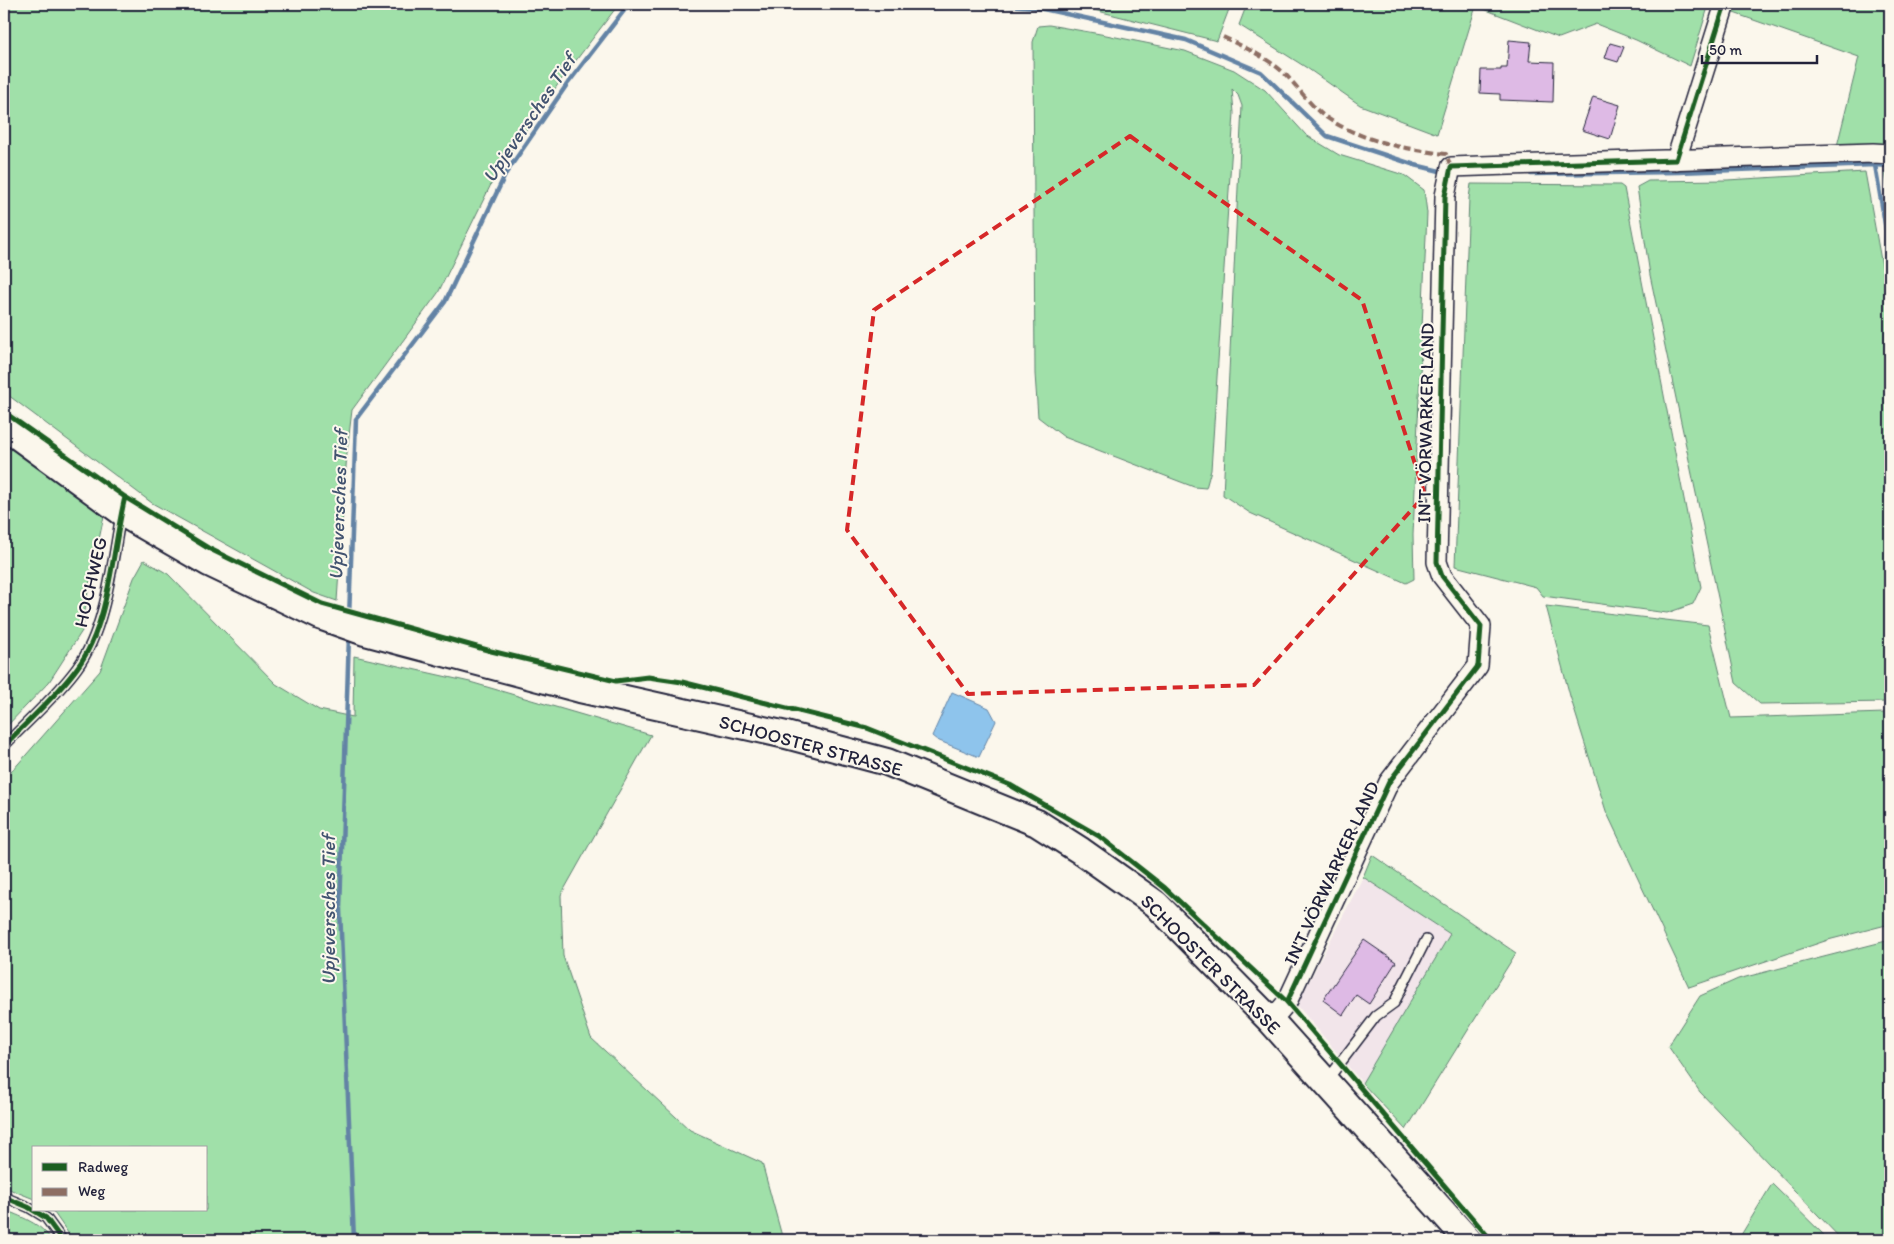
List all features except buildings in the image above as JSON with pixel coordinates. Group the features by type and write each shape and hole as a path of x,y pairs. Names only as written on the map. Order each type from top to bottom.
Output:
{"street":[{"path":"1676,160 1726,4"},
{"name":"IN'T VÖRWARKER LAND","path":"1271,1021 1287,1002 1389,782 1478,666 1481,626 1442,576 1438,562 1445,196 1452,167 1873,153 1890,154"},
{"name":"SCHOOSTER STRASSE","path":"4,426 125,514 208,563 320,616 365,632 580,689 786,735 887,762 1038,823 1156,904 1271,1021 1468,1240"}],"lane":[{"name":"HOCHWEG","path":"4,746 58,692 78,667 96,631 125,514"},
{"path":"1326,1082 1376,1016 1394,1003 1426,940"},
{"path":"4,1197 32,1209"},
{"path":"36,1212 46,1218 62,1240"}],"highlighted area":[{"path":"1130,136 1362,300 1425,495 1254,685 968,694 847,530 874,310"}],"shaded area":[{"path":"1363,877 1450,934 1362,1083 1297,1005"}],"green space":[{"path":"4,4 619,4 561,80 498,170 438,293 352,410 347,452 337,601 314,593 152,503 4,392"},
{"path":"1070,4 1231,4 1217,41"},
{"path":"1247,4 1709,4 1690,66 1636,40 1596,24 1559,38 1476,6 1437,134 1360,105 1307,68 1239,25"},
{"path":"1731,4 1890,4 1890,137 1887,147 1837,146 1859,57 1728,11"},
{"path":"1049,25 1185,51 1234,70 1265,90 1306,135 1339,155 1404,175 1424,190 1427,213 1413,535 1414,579 1406,583 1250,513 1223,495 1242,106 1238,95 1232,89 1234,113 1211,470 1206,488 1194,487 1064,437 1038,417 1035,374 1033,42 1038,26"},
{"path":"1885,171 1890,172 1890,206"},
{"path":"1865,172 1890,310 1890,702 1760,704 1736,683 1650,275 1637,187 1648,181 1727,180"},
{"path":"1471,184 1620,185 1624,188 1701,587 1693,604 1667,613 1543,596 1536,587 1455,566"},
{"path":"4,439 104,516 88,591 82,631 49,682 4,729"},
{"path":"144,560 168,574 276,684 319,710 353,717 354,656 470,682 651,735 561,895 563,956 591,1038 690,1130 762,1163 783,1240 73,1240 53,1212 208,1212 208,1146 32,1146 32,1198 4,1187 4,780 100,671 134,578"},
{"path":"1546,606 1708,625 1731,718 1885,713 1890,729 1890,924 1828,940 1689,987 1606,811 1570,696"},
{"path":"1372,855 1516,953 1406,1130 1362,1083 1450,934 1363,877"},
{"path":"1890,940 1890,1240 1842,1240 1700,1092 1668,1046 1700,996 1738,979"},
{"path":"1772,1184 1829,1240 1738,1240"},
{"path":"4,1210 37,1225 51,1240 4,1240"}],"water":[{"path":"952,692 989,708 996,721 979,757 937,740 932,736"}],"waterway":[{"name":"Upjeversches Tief","path":"349,619 356,419 445,302 506,173 568,83 629,4"},
{"path":"921,4 933,8 993,4 1034,7 1186,40 1261,72 1327,136 1415,165 1444,172"},
{"path":"1875,165 1890,166"},
{"path":"1531,174 1678,172 1875,165 1890,253"},
{"name":"Upjeversches Tief","path":"349,636 340,909 354,1240"}],"marked path":[{"path":"1223,37 1271,62 1290,79 1319,112 1338,125 1368,138 1398,146 1446,154 1451,167"}],"cycle path":[{"path":"1287,1002 1389,782 1478,666 1481,626 1442,576 1437,562 1445,196 1451,167 1676,160 1725,4"},
{"path":"4,412 125,497 208,548 322,604 491,651 616,681 648,677 682,682 867,728 1010,785 1099,836 1165,888 1287,1002 1491,1240"},
{"path":"4,746 60,689 77,668 88,650 97,630 103,609 125,497"},
{"path":"4,1197 32,1209"},
{"path":"36,1212 46,1218 62,1240"}]}
